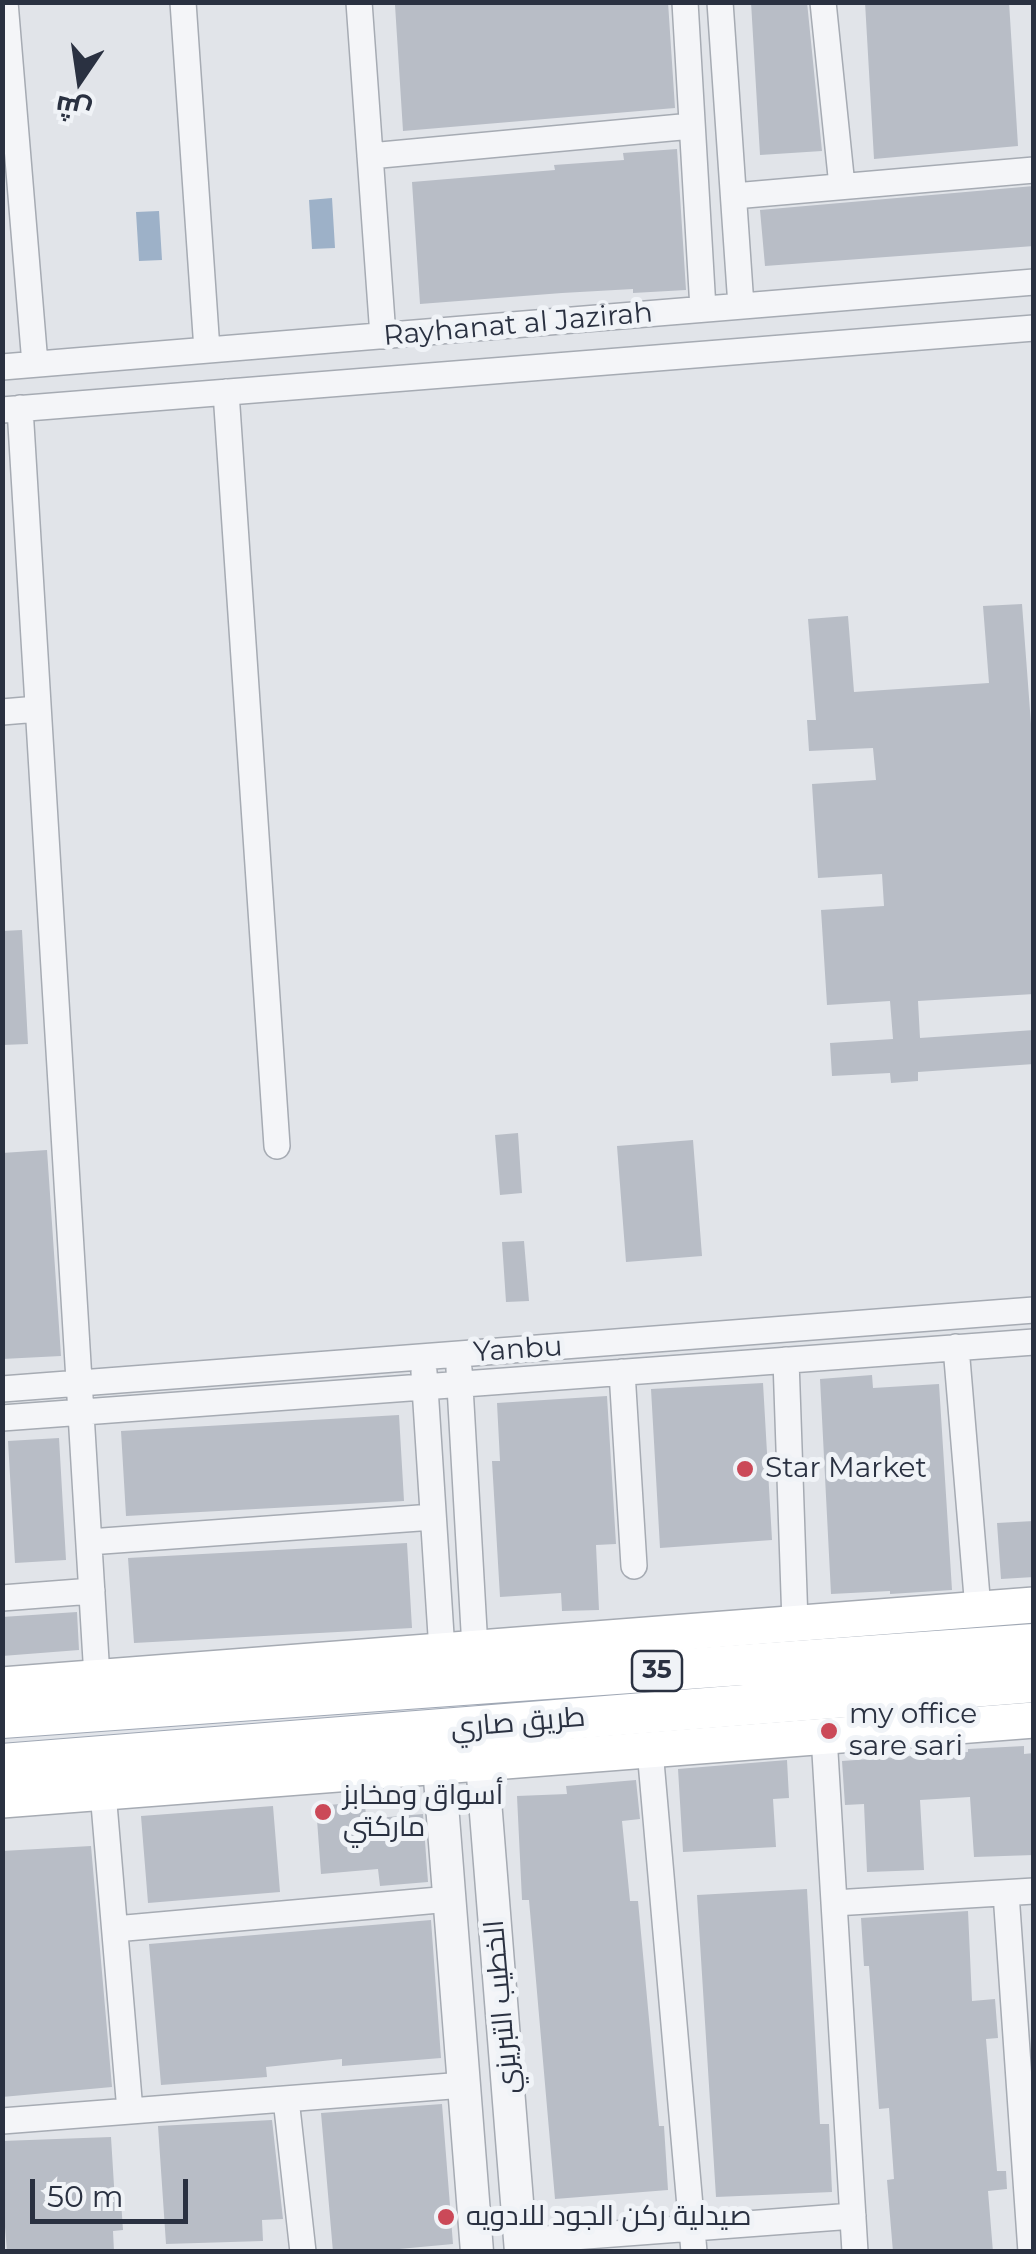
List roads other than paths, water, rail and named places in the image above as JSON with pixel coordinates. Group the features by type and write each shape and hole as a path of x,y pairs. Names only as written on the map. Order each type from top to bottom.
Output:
{"main road":[{"path":"2,1684 1034,1605"},
{"name":"طريق صاري","path":"2,1718 1034,1644"},
{"name":"طريق صاري","path":"2,1764 1034,1682"},
{"path":"2,1800 1034,1720"}],"street":[{"path":"5,2 12,191 35,364"},
{"path":"183,2 208,350"},
{"path":"359,2 383,336"},
{"path":"684,2 703,310"},
{"path":"720,2 741,306"},
{"path":"823,2 842,186"},
{"path":"370,156 692,126"},
{"path":"734,196 1034,170"},
{"name":"Rayhanat al Jazirah","path":"2,367 1034,282"},
{"name":"Rayhanat al Jazirah","path":"12,409 1034,328"},
{"path":"226,392 277,1146"},
{"path":"12,409 38,708 97,1677"},
{"path":"2,712 38,708"},
{"name":"Yanbu","path":"2,1389 1034,1310"},
{"name":"Yanbu","path":"2,1418 1034,1342"},
{"path":"956,1347 978,1610"},
{"path":"458,1354 458,1649"},
{"path":"423,1357 433,1516 458,1649"},
{"path":"786,1360 795,1624"},
{"path":"622,1372 634,1566"},
{"path":"89,1542 433,1516"},
{"path":"2,1598 92,1591"},
{"path":"824,1736 856,2252"},
{"path":"650,1750 693,2240"},
{"name":"الخطيب التبريزي","path":"482,1763 521,2246"},
{"name":"الخطيب التبريزي","path":"439,1766 478,2252"},
{"path":"103,1792 130,2111"},
{"path":"834,1903 1034,1891"},
{"path":"1006,1892 1031,2252"},
{"path":"114,1929 450,1899"},
{"path":"2,2121 464,2085"},
{"path":"286,2099 303,2252"},
{"path":"521,2246 693,2240 854,2216"}],"water":[{"path":"332,198 335,248 312,249 309,200"},
{"path":"159,211 162,260 139,261 136,212"}],"place":[{"name":"Star Market","path":"745,1469"},
{"name":"my office sare sari","path":"829,1731"},
{"name":"أسواق ومخابز ماركتي","path":"323,1812"},
{"name":"صيدلية ركن الجود للادويه","path":"446,2217"}]}
